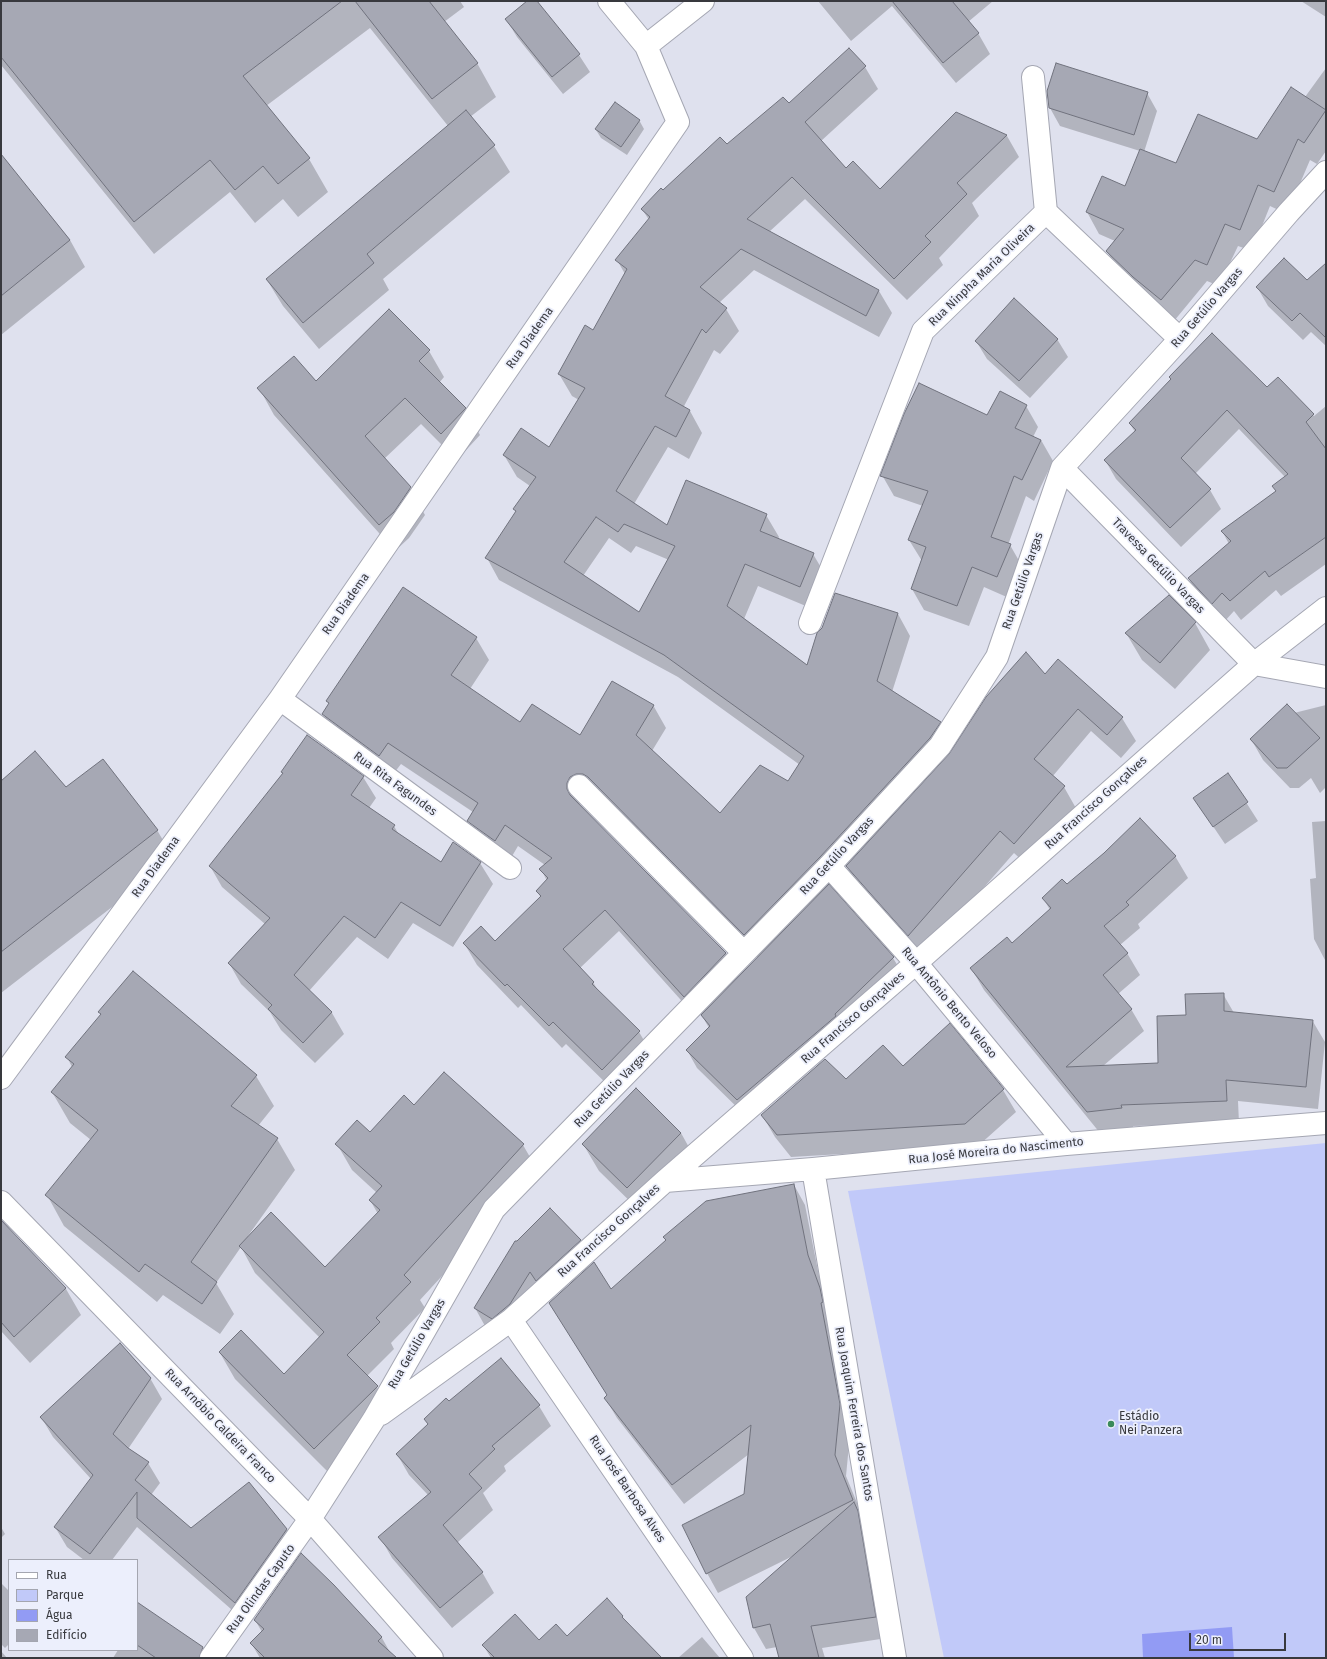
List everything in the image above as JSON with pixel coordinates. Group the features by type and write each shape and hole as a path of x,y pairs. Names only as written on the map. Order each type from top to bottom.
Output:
{"street":[{"path":"609,1 646,46 703,1"},
{"name":"Rua Diadema","path":"1,1078 280,700 678,122 646,46"},
{"path":"1033,77 1046,212 1180,340"},
{"name":"Rua Getúlio Vargas","path":"310,1519 374,1419 494,1209 829,866 940,746 997,657 1062,468 1180,340 1289,212 1326,172"},
{"name":"Rua Ninpha Maria Oliveira","path":"810,623 923,331 1046,212"},
{"name":"Travessa Getúlio Vargas","path":"1062,468 1254,664"},
{"name":"Rua Francisco Gonçalves","path":"374,1419 511,1320 665,1181 916,963 1254,664 1326,608"},
{"path":"1254,664 1326,676"},
{"name":"Rua Rita Fagundes","path":"280,700 510,868"},
{"path":"579,786 744,953"},
{"name":"Rua Antônio Bento Veloso","path":"829,866 916,963 1066,1144"},
{"name":"Rua José Moreira do Nascimento","path":"665,1181 813,1169 1066,1144 1326,1122"},
{"name":"Rua Joaquim Ferreira dos Santos","path":"813,1169 895,1658"},
{"name":"Rua Arnóbio Caldeira Franco","path":"1,1202 310,1519 432,1658"},
{"name":"Rua José Barbosa Alves","path":"511,1320 742,1658"},
{"name":"Rua Olindas Caputo","path":"211,1658 310,1519"}],"green space":[{"name":"Estádio Nei Panzera","path":"1326,1143 1326,1658 944,1658 848,1191"}],"water":[{"path":"1232,1627 1234,1658 1143,1658 1142,1634"}],"building":[{"path":"1,1 342,1 243,76 310,158 278,184 263,166 235,190 210,160 134,222 1,57"},
{"path":"355,1 429,1 478,63 432,99"},
{"path":"527,1 537,1 580,54 552,77 505,19"},
{"path":"892,1 952,1 979,33 943,63"},
{"path":"849,48 866,66 805,122 846,168 853,161 880,189 956,112 1007,135 957,183 967,194 925,236 931,242 894,279 792,177 747,219 879,290 866,316 741,249 700,287 727,308 706,333 702,329 665,396 690,410 676,437 655,426 616,491 667,525 686,480 767,514 760,531 814,553 800,587 745,564 727,606 807,665 817,633 822,628 835,593 898,613 877,681 941,722 930,738 820,857 744,935 588,777 583,774 576,774 570,777 567,783 567,789 570,795 726,953 684,997 605,910 563,949 594,982 592,984 640,1031 602,1070 553,1022 549,1026 507,984 505,986 463,943 481,926 495,941 541,896 536,891 548,878 539,869 552,858 505,825 495,841 467,821 478,803 388,743 379,756 322,714 329,703 326,701 403,587 477,637 451,675 520,722 532,704 580,735 612,681 654,705 636,735 720,813 760,765 788,781 804,756 664,655 485,558 516,511 513,509 536,477 503,455 521,428 549,447 585,388 558,374 585,325 593,330 627,269 615,260 650,217 641,209 661,188 663,190 720,137 727,144 783,97 789,103","holes":["596,517 618,532 624,524 675,546 639,612 564,562"]},
{"path":"1056,63 1148,92 1134,135 1049,108 1047,91"},
{"path":"1291,87 1326,110 1304,143 1298,139 1274,192 1258,185 1240,230 1225,224 1207,265 1195,260 1161,300 1133,277 1106,251 1124,229 1086,212 1102,176 1125,186 1140,149 1176,163 1198,114 1257,139"},
{"path":"615,102 640,120 621,147 595,129"},
{"path":"466,110 495,145 367,254 374,263 303,323 266,279"},
{"path":"1,154 70,240 1,296"},
{"path":"1284,258 1307,280 1326,263 1326,338 1300,313 1292,321 1256,287"},
{"path":"1014,298 1058,339 1019,381 975,341"},
{"path":"389,309 430,350 419,361 466,408 441,434 405,398 365,436 411,487 394,512 379,525 257,388 294,356 316,381"},
{"path":"1212,333 1267,387 1278,377 1314,414 1306,422 1326,449 1326,537 1269,577 1265,571 1230,601 1222,593 1212,604 1188,578 1231,541 1221,531 1276,491 1272,486 1288,474 1227,410 1181,458 1211,489 1170,528 1104,460 1136,430 1129,423 1171,379 1169,377"},
{"path":"919,383 987,415 1000,391 1027,405 1015,428 1041,440 1022,480 1014,476 991,537 1011,544 997,577 972,567 957,606 911,589 926,547 908,540 928,491 880,476 904,414"},
{"path":"1169,595 1196,622 1160,663 1125,633"},
{"path":"1026,652 1045,674 1058,659 1123,717 1107,735 1078,709 1034,759 1065,786 1014,844 1000,831 908,936 846,866 949,754 986,697"},
{"path":"1287,704 1320,738 1287,768 1277,768 1250,739"},
{"path":"307,735 364,776 351,795 395,825 392,829 441,862 453,842 481,862 440,926 401,902 375,938 344,916 294,975 332,1012 303,1043 268,1009 272,1005 228,963 270,918 209,866 283,773 281,772"},
{"path":"35,751 66,787 103,759 158,830 1,952 1,781"},
{"path":"1228,773 1248,802 1213,827 1193,798"},
{"path":"1140,818 1176,856 1126,902 1129,905 1104,926 1128,953 1103,975 1132,1009 1066,1067 1158,1063 1157,1016 1186,1015 1185,994 1224,993 1224,1011 1313,1020 1306,1087 1226,1080 1227,1101 1121,1105 1122,1108 1087,1112 970,968 1007,937 1012,943 1051,908 1042,898 1062,879 1067,884 1104,853"},
{"path":"829,884 894,957 835,1014 836,1016 737,1100 686,1050 710,1026 701,1015"},
{"path":"133,971 257,1075 231,1106 278,1138 191,1262 217,1282 202,1304 145,1264 139,1272 45,1195 98,1130 51,1092 74,1064 65,1057 101,1014 98,1012"},
{"path":"950,1023 1004,1089 965,1124 777,1135 761,1115 825,1059 846,1079 883,1045 903,1066"},
{"path":"444,1072 524,1144 404,1275 411,1282 376,1318 380,1322 347,1355 378,1386 314,1449 219,1352 241,1330 284,1374 324,1332 239,1246 271,1212 325,1267 380,1210 369,1200 382,1186 335,1144 357,1120 370,1132 404,1095 414,1105"},
{"path":"636,1088 681,1133 627,1188 582,1144"},
{"path":"794,1184 808,1255 820,1288 823,1302 821,1303 840,1404 835,1455 853,1500 706,1574 682,1525 744,1494 751,1425 672,1485 604,1398 607,1395 549,1303 594,1262 611,1289 666,1240 663,1237 706,1201"},
{"path":"550,1208 581,1240 536,1281 530,1272 510,1304 492,1319 474,1308 515,1241 517,1241"},
{"path":"1,1220 66,1288 14,1337 1,1322"},
{"path":"120,1343 151,1378 113,1434 128,1448 149,1462 135,1480 191,1528 249,1482 287,1529 235,1603 137,1518 137,1492 90,1554 54,1527 93,1475 40,1417"},
{"path":"501,1358 540,1405 492,1446 495,1449 469,1474 482,1488 443,1525 483,1572 440,1608 378,1537 431,1492 396,1454 428,1424 424,1419 446,1398 449,1401"},
{"path":"854,1502 858,1511 876,1617 811,1626 819,1658 779,1658 770,1624 753,1628 746,1597"},
{"path":"301,1553 334,1585 382,1637 378,1641 397,1658 265,1658 250,1643 264,1629 254,1620"},
{"path":"607,1598 623,1616 622,1617 662,1658 495,1658 482,1645 515,1614 539,1640 556,1624 567,1636"},
{"path":"138,1603 203,1647 199,1658 156,1658 138,1646"}],"place":[{"name":"Estádio Nei Panzera","path":"1111,1424"}]}
